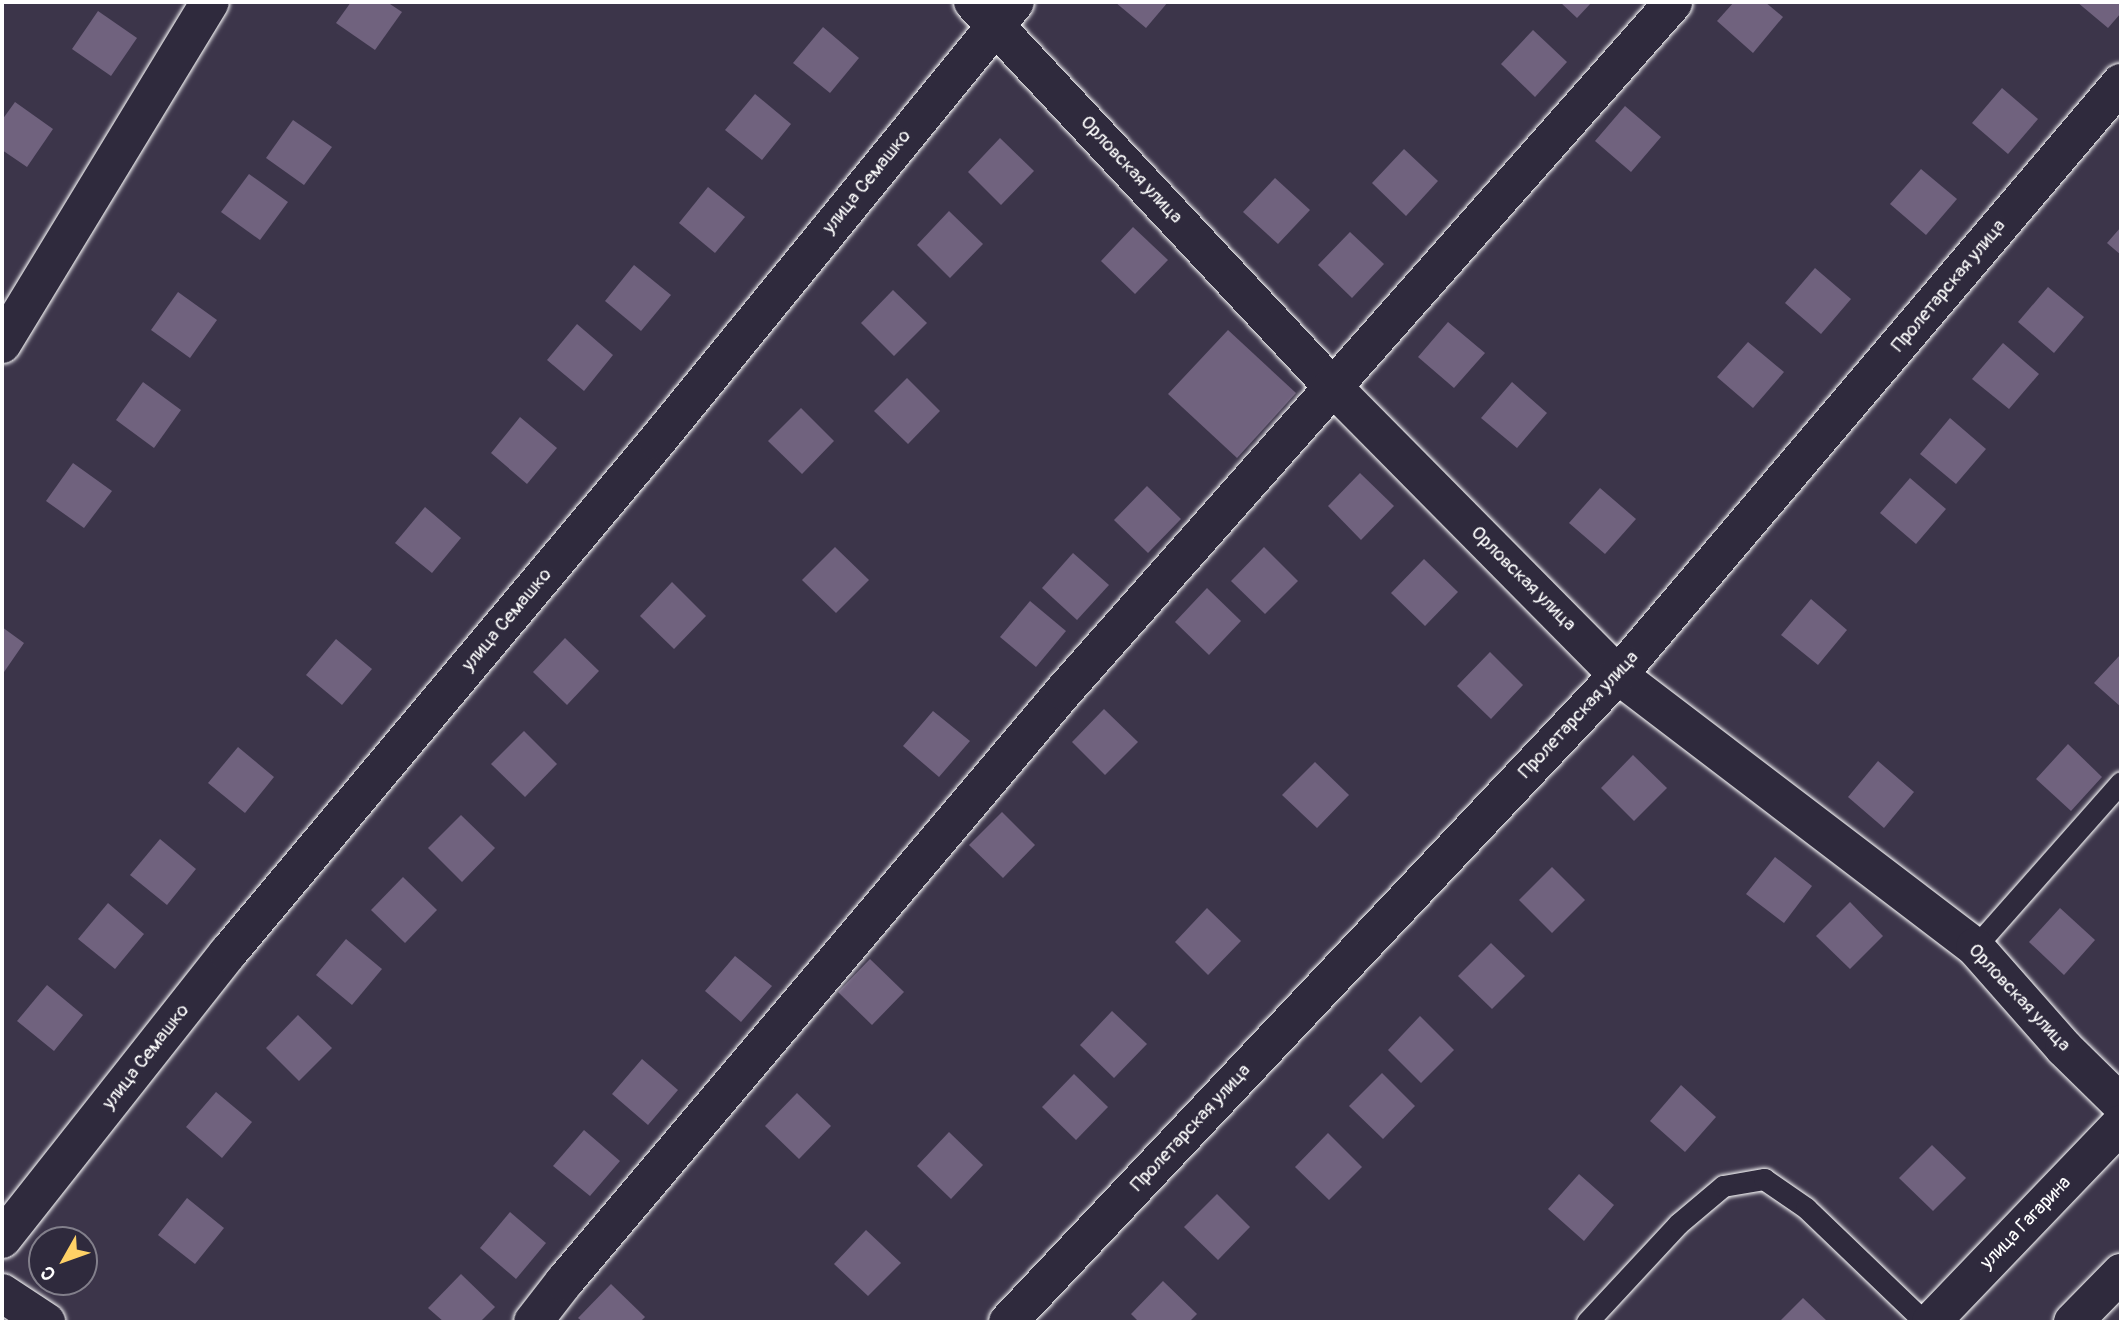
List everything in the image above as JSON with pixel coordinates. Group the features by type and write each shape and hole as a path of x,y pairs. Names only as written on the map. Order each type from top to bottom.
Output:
{"street":[{"path":"2,344 210,2"},
{"path":"533,1322 1064,691 1673,3"},
{"name":"Орловская улица","path":"994,9 1332,386 1618,675 1975,947 2064,1048 2121,1104"},
{"name":"улица Семашко","path":"2,1239 228,953 657,441 994,9"},
{"name":"Пролетарская улица","path":"1008,1322 1618,675 2121,83"},
{"name":"улица Гагарина","path":"1931,1322 2121,1124"},
{"path":"2073,1322 2121,1273"},
{"path":"2,1293 46,1322"}],"lane":[{"path":"1975,947 2121,782"},
{"path":"1587,1322 1678,1224 1723,1186 1764,1180 1805,1208 1925,1322"}],"building":[{"path":"351,2 387,2 402,12 375,50 336,23"},
{"path":"1115,2 1168,2 1146,28"},
{"path":"1560,2 1592,2 1577,18"},
{"path":"1734,2 1765,2 1783,17 1753,53 1717,21"},
{"path":"2077,2 2121,2 2121,13 2108,28"},
{"path":"98,11 137,38 111,76 72,49"},
{"path":"823,27 859,58 830,93 793,63"},
{"path":"1533,30 1567,62 1535,97 1501,64"},
{"path":"2002,88 2038,119 2008,154 1972,123"},
{"path":"755,94 791,124 762,160 725,130"},
{"path":"15,102 53,129 27,167 2,150 2,120"},
{"path":"1625,106 1661,137 1631,172 1595,141"},
{"path":"293,120 332,147 304,185 266,158"},
{"path":"1000,138 1034,171 1001,205 968,172"},
{"path":"1404,149 1438,181 1406,216 1372,183"},
{"path":"1921,169 1957,199 1926,235 1890,204"},
{"path":"249,174 288,202 260,240 221,212"},
{"path":"1275,178 1310,210 1278,244 1243,212"},
{"path":"708,187 745,217 715,253 679,223"},
{"path":"949,211 983,244 950,278 917,245"},
{"path":"1133,227 1168,260 1135,294 1101,261"},
{"path":"2121,227 2121,255 2107,243"},
{"path":"1350,232 1384,264 1352,298 1318,265"},
{"path":"634,265 671,295 641,331 605,301"},
{"path":"1815,268 1851,299 1821,334 1785,303"},
{"path":"2048,287 2084,317 2054,353 2018,322"},
{"path":"893,290 927,323 894,356 861,323"},
{"path":"178,292 217,320 190,358 151,330"},
{"path":"1448,322 1485,353 1454,388 1418,357"},
{"path":"577,324 613,355 584,391 547,360"},
{"path":"1228,330 1296,393 1237,458 1168,394"},
{"path":"1748,342 1784,372 1753,408 1717,377"},
{"path":"2003,343 2039,374 2009,409 1972,379"},
{"path":"907,378 940,411 908,444 874,411"},
{"path":"143,382 181,410 154,448 116,420"},
{"path":"1512,382 1547,413 1517,448 1481,418"},
{"path":"801,408 834,441 802,474 768,441"},
{"path":"520,417 557,448 527,484 491,453"},
{"path":"1950,418 1986,449 1956,484 1920,454"},
{"path":"73,463 112,491 84,528 46,501"},
{"path":"1360,473 1394,506 1361,540 1328,506"},
{"path":"1910,478 1946,509 1916,544 1880,513"},
{"path":"1147,486 1181,519 1148,553 1114,520"},
{"path":"1600,488 1636,519 1605,554 1569,523"},
{"path":"425,507 461,538 432,573 395,543"},
{"path":"835,547 869,580 836,613 802,580"},
{"path":"1264,547 1298,581 1265,614 1231,581"},
{"path":"1073,553 1109,585 1077,620 1042,588"},
{"path":"1424,559 1458,592 1425,626 1391,593"},
{"path":"672,582 706,616 674,649 640,616"},
{"path":"1207,588 1241,621 1209,655 1175,622"},
{"path":"1811,599 1847,630 1818,665 1781,635"},
{"path":"1030,601 1066,631 1036,667 1000,637"},
{"path":"2,627 24,643 2,675"},
{"path":"565,638 599,671 567,705 533,672"},
{"path":"336,639 372,669 342,705 306,675"},
{"path":"1490,652 1523,685 1491,719 1457,686"},
{"path":"2121,654 2121,707 2094,683"},
{"path":"1104,709 1138,742 1105,775 1072,742"},
{"path":"933,711 970,741 939,777 903,746"},
{"path":"524,731 557,764 525,797 491,764"},
{"path":"2068,744 2102,777 2071,811 2036,779"},
{"path":"238,747 274,777 245,813 208,783"},
{"path":"1633,755 1667,788 1634,821 1601,788"},
{"path":"1878,761 1914,792 1884,828 1848,797"},
{"path":"1315,762 1349,795 1317,828 1282,795"},
{"path":"1002,812 1035,845 1003,878 969,845"},
{"path":"461,815 495,848 462,882 428,848"},
{"path":"160,839 196,869 167,905 130,875"},
{"path":"1775,857 1812,886 1784,923 1746,894"},
{"path":"1552,867 1585,900 1552,933 1519,900"},
{"path":"403,877 437,910 405,943 371,910"},
{"path":"1850,902 1883,936 1850,969 1816,936"},
{"path":"108,903 144,934 115,969 78,939"},
{"path":"1207,908 1241,941 1208,975 1175,942"},
{"path":"2060,908 2095,940 2064,975 2029,942"},
{"path":"346,939 382,969 352,1005 316,975"},
{"path":"1491,943 1525,976 1492,1009 1458,976"},
{"path":"735,956 772,986 741,1022 705,991"},
{"path":"870,959 904,992 872,1025 838,992"},
{"path":"47,985 83,1015 54,1051 17,1021"},
{"path":"1112,1011 1147,1044 1114,1078 1080,1045"},
{"path":"298,1015 332,1048 299,1081 266,1048"},
{"path":"1420,1016 1454,1050 1421,1083 1388,1050"},
{"path":"642,1059 678,1090 648,1125 612,1094"},
{"path":"1382,1073 1415,1106 1383,1139 1349,1106"},
{"path":"1074,1074 1108,1107 1076,1140 1042,1107"},
{"path":"1681,1085 1716,1117 1685,1152 1650,1121"},
{"path":"216,1092 252,1122 222,1158 186,1127"},
{"path":"797,1093 831,1126 799,1159 765,1126"},
{"path":"584,1130 620,1161 590,1196 553,1166"},
{"path":"949,1132 983,1165 951,1199 917,1166"},
{"path":"1328,1133 1362,1167 1329,1200 1295,1167"},
{"path":"1932,1145 1966,1178 1933,1211 1899,1178"},
{"path":"1579,1174 1614,1205 1584,1241 1548,1209"},
{"path":"1217,1194 1250,1227 1218,1260 1184,1227"},
{"path":"187,1198 224,1228 195,1264 158,1235"},
{"path":"510,1212 546,1243 516,1279 480,1248"},
{"path":"866,1230 901,1263 868,1296 834,1264"},
{"path":"461,1274 495,1307 480,1322 444,1322 428,1308"},
{"path":"1163,1281 1197,1314 1189,1322 1139,1322 1131,1314"},
{"path":"611,1284 645,1317 640,1322 583,1322 578,1318"},
{"path":"1803,1298 1828,1322 1779,1322"}]}
